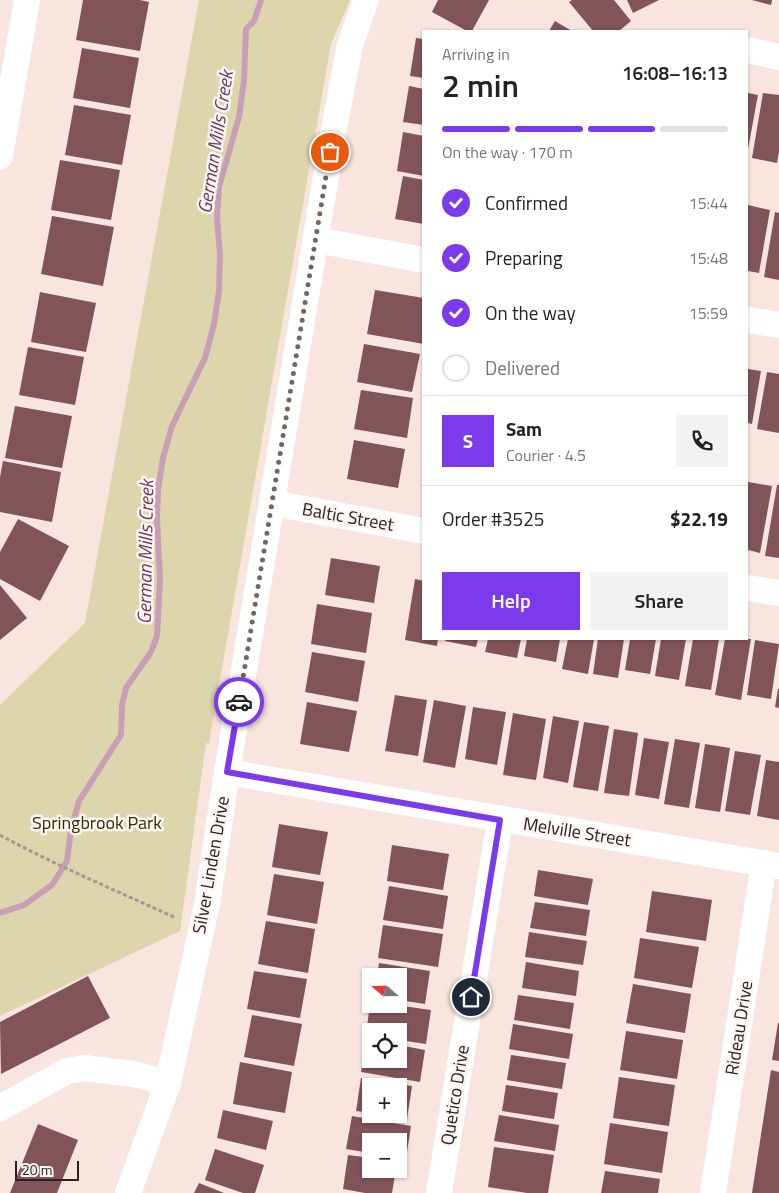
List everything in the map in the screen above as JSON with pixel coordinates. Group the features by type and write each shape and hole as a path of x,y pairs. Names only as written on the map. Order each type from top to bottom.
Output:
{"street":[{"path":"0,156 27,0"},
{"name":"Silver Linden Drive","path":"128,1193 168,1083 207,904 227,772 333,134 350,46 366,0"},
{"path":"748,50 779,56"},
{"path":"316,240 422,260"},
{"path":"748,320 779,325"},
{"name":"Baltic Street","path":"272,503 422,531"},
{"path":"748,588 779,593"},
{"name":"Melville Street","path":"227,772 772,865"},
{"name":"Quetico Drive","path":"439,1193 500,820"},
{"name":"Rideau Drive","path":"713,1193 772,865"},
{"path":"0,1108 67,1071 85,1068 133,1074 168,1083"}],"path":[{"path":"0,835 43,859 88,877 176,918"}],"green space":[{"name":"Springbrook Park","path":"199,0 350,0 331,44 209,743 206,743 180,931 0,1016 0,705 85,623"}],"building":[{"path":"83,0 140,0 149,2 140,51 76,40"},
{"path":"438,0 489,0 473,30 465,30 432,12"},
{"path":"572,0 614,0 631,21 620,30 592,30 569,2"},
{"path":"627,0 659,0 633,13"},
{"path":"752,0 772,0 771,5"},
{"path":"555,21 570,30 550,30"},
{"path":"416,38 422,39 422,78 410,76"},
{"path":"82,48 139,58 130,108 73,98"},
{"path":"409,86 422,89 422,125 403,122"},
{"path":"748,93 758,95 748,149"},
{"path":"763,93 779,95 779,152 777,163 752,158"},
{"path":"74,105 131,115 122,165 65,155"},
{"path":"403,132 422,136 422,176 397,171"},
{"path":"60,160 120,170 111,220 51,210"},
{"path":"403,176 422,180 422,224 395,219"},
{"path":"748,205 770,210 759,273 748,271"},
{"path":"775,212 779,213 779,280 764,277"},
{"path":"52,216 114,227 103,286 41,274"},
{"path":"375,290 422,298 422,344 367,334"},
{"path":"40,292 96,303 86,352 31,342"},
{"path":"364,344 420,354 412,392 357,382"},
{"path":"28,347 84,357 75,405 19,395"},
{"path":"748,369 761,371 752,424 748,423"},
{"path":"767,372 779,374 779,433 757,429"},
{"path":"361,390 413,398 407,438 354,429"},
{"path":"15,406 72,416 62,468 5,458"},
{"path":"354,440 405,449 398,488 347,479"},
{"path":"3,461 61,472 52,522 0,512 0,477"},
{"path":"748,482 772,486 760,553 748,550"},
{"path":"777,485 779,485 779,558 765,556"},
{"path":"18,519 69,546 40,601 0,579 0,552"},
{"path":"331,558 380,566 374,603 325,595"},
{"path":"415,579 422,581 422,640 438,640 437,646 405,640"},
{"path":"0,585 27,618 0,640"},
{"path":"317,604 372,613 366,653 311,644"},
{"path":"751,639 741,700 715,695 725,640"},
{"path":"446,640 478,640 476,647"},
{"path":"488,640 521,640 517,658 485,652"},
{"path":"527,640 560,640 556,662 524,656"},
{"path":"568,640 594,640 588,674 562,669"},
{"path":"598,640 624,640 618,678 593,674"},
{"path":"630,640 656,640 650,674 625,670"},
{"path":"661,640 686,640 679,680 655,676"},
{"path":"693,640 719,640 711,690 685,686"},
{"path":"755,640 779,644 771,699 747,695"},
{"path":"312,652 365,661 358,702 305,692"},
{"path":"779,689 779,708 775,707"},
{"path":"395,695 427,700 418,756 385,751"},
{"path":"434,700 466,706 455,768 423,762"},
{"path":"307,702 357,711 349,752 300,744"},
{"path":"473,707 506,712 497,765 465,759"},
{"path":"513,713 546,719 536,780 503,775"},
{"path":"553,716 579,721 568,783 543,778"},
{"path":"584,722 609,726 598,791 573,787"},
{"path":"614,729 638,733 629,796 604,793"},
{"path":"644,738 669,742 659,799 635,795"},
{"path":"675,739 700,743 689,808 664,804"},
{"path":"705,744 730,748 720,812 695,808"},
{"path":"735,751 761,755 750,815 725,811"},
{"path":"766,760 779,762 779,820 757,816"},
{"path":"279,824 328,832 320,875 272,867"},
{"path":"392,845 449,854 443,890 387,881"},
{"path":"538,870 593,879 588,905 534,896"},
{"path":"274,874 324,882 317,924 267,915"},
{"path":"389,886 448,896 443,929 383,920"},
{"path":"652,891 712,900 706,941 646,932"},
{"path":"535,902 590,910 586,936 530,928"},
{"path":"266,921 315,929 308,973 258,964"},
{"path":"383,925 443,934 438,967 378,958"},
{"path":"529,932 587,941 583,965 525,957"},
{"path":"640,938 699,947 692,988 634,978"},
{"path":"526,962 579,971 576,996 522,988"},
{"path":"379,963 430,971 425,1004 408,1001 408,968 378,968"},
{"path":"254,971 307,979 300,1018 247,1009"},
{"path":"88,976 110,1018 1,1074 0,1022"},
{"path":"633,984 691,994 685,1033 626,1023"},
{"path":"518,995 574,1003 570,1029 514,1020"},
{"path":"408,1007 431,1010 426,1044 407,1041 407,1023 367,1023 369,1013 407,1013"},
{"path":"252,1015 302,1024 294,1066 244,1057"},
{"path":"779,1023 779,1061 772,1060"},
{"path":"513,1024 573,1034 569,1059 509,1049"},
{"path":"626,1031 683,1040 677,1079 620,1070"},
{"path":"407,1047 425,1050 420,1082 407,1080 407,1078 361,1072 362,1066 362,1068 407,1068"},
{"path":"511,1055 566,1063 562,1089 507,1080"},
{"path":"240,1062 292,1072 285,1113 233,1104"},
{"path":"771,1070 779,1072 779,1193 752,1193"},
{"path":"619,1077 675,1085 669,1126 613,1118"},
{"path":"361,1078 362,1078 362,1112 356,1111"},
{"path":"407,1085 412,1086 407,1119"},
{"path":"506,1085 558,1093 554,1119 502,1111"},
{"path":"223,1110 273,1121 266,1150 217,1138"},
{"path":"499,1115 559,1125 555,1151 494,1141"},
{"path":"352,1116 362,1118 362,1123 393,1123 411,1126 407,1152 407,1133 362,1133 362,1152 346,1149"},
{"path":"610,1123 668,1132 662,1173 604,1164"},
{"path":"38,1124 78,1140 57,1193 10,1193"},
{"path":"494,1147 554,1155 548,1193 527,1193 488,1187"},
{"path":"215,1149 264,1165 255,1193 243,1193 205,1180"},
{"path":"348,1155 362,1157 362,1178 394,1178 392,1193 365,1193 343,1189"},
{"path":"605,1171 660,1179 658,1193 601,1193"},
{"path":"199,1183 224,1193 194,1193"}],"waterway":[{"name":"German Mills Creek","path":"0,913 24,905 52,885 67,861 71,830 79,801 121,735 122,705 126,688 151,652 157,636 160,579 157,519 158,490 163,458 172,426 205,358 214,324 219,291 220,255 217,218 219,187 239,117 244,81 246,29 254,21 261,0"}],"way so far":[{"path":"239,702 330,152"}],"route":[{"path":"239,702 227,772 500,820 471,997"}]}
